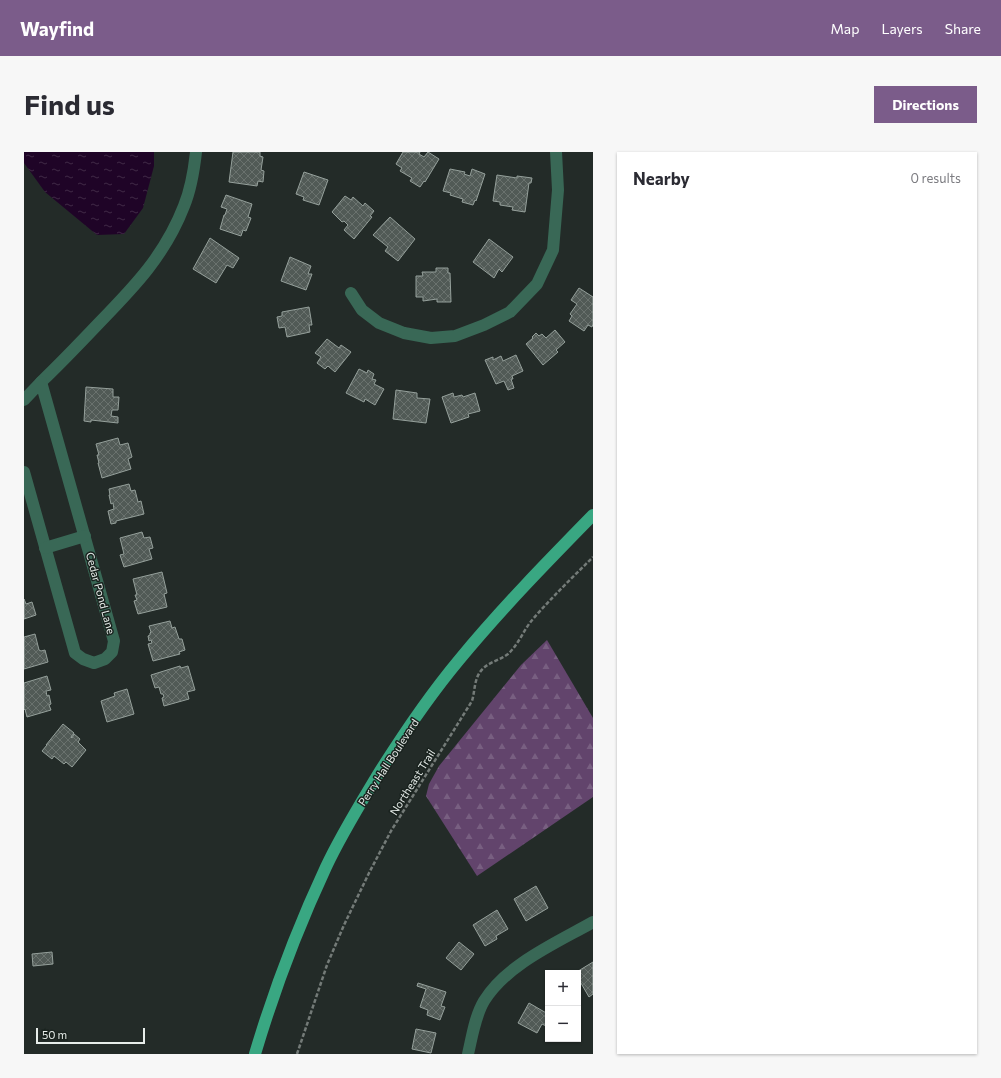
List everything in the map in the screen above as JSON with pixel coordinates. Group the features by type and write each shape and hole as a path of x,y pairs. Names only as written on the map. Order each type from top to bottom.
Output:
{"main road":[{"name":"Perry Hall Boulevard","path":"255,1054 269,1008 295,939 327,866 356,810 393,750 430,697 494,618 593,515"}],"street":[{"path":"24,400 131,290 162,252 175,228 185,204 192,178 196,152"},
{"path":"351,294 362,310 379,323 404,333 431,338 455,336 484,325 510,312 537,284 553,250 558,190 556,152"},
{"name":"Cedar Pond Lane","path":"24,472 75,652 83,659 94,663 105,659 112,652 114,642 41,382"},
{"path":"45,548 85,536"},
{"path":"468,1054 475,1024 484,1002 496,985 520,964 593,922"}],"path":[{"name":"Northeast Trail","path":"297,1054 327,964 363,886 391,831 472,701 475,683 481,670 485,666 509,653 533,619 593,556"}],"green space":[{"path":"547,640 593,718 593,797 477,876 426,796 429,784 439,766 521,665"}],"water":[{"path":"24,152 154,152 154,166 143,208 124,234 97,235 45,192 24,163"}],"building":[{"path":"233,152 260,152 260,156 263,157 261,170 264,171 263,182 258,181 257,186 229,182"},
{"path":"403,152 420,152 419,154 424,157 428,152 439,159 425,182 424,181 420,187 410,181 412,178 400,171 402,168 396,164"},
{"path":"450,169 465,172 464,174 470,176 472,169 485,174 476,201 475,200 473,205 462,202 463,199 443,191"},
{"path":"304,172 328,180 319,205 303,200 304,197 296,194"},
{"path":"497,175 517,178 517,176 532,178 531,183 529,183 525,212 512,210 513,207 500,205 500,202 493,201"},
{"path":"226,195 252,204 248,217 251,218 246,231 243,230 241,236 220,229 227,209 221,207"},
{"path":"345,196 351,200 353,197 363,206 365,203 374,211 370,216 372,217 354,239 344,230 348,225 344,221 342,222 332,212"},
{"path":"390,217 415,239 398,261 385,251 388,247 373,235"},
{"path":"210,238 239,258 233,268 227,265 216,283 193,269"},
{"path":"489,239 513,257 502,272 499,269 494,278 473,262"},
{"path":"290,257 311,266 308,274 312,274 306,290 281,281"},
{"path":"436,268 448,268 448,273 450,273 451,302 437,302 437,299 423,301 423,297 416,297 416,276 423,276 422,272 436,272"},
{"path":"579,288 593,297 593,324 592,327 588,325 584,331 569,321 572,316 570,314 577,304 571,300"},
{"path":"309,307 312,325 309,325 310,332 287,337 285,327 279,328 277,317 282,316 282,312"},
{"path":"555,330 565,342 556,350 558,352 543,365 526,344 536,333 539,336 542,334 546,338"},
{"path":"327,339 339,348 341,345 351,352 335,372 328,366 325,369 317,363 321,357 315,353"},
{"path":"516,355 523,371 512,376 513,379 511,379 514,388 508,390 504,381 496,384 485,360 493,357 493,360 501,356 503,361"},
{"path":"359,369 367,373 368,370 374,374 372,379 376,380 374,384 384,389 375,405 365,399 364,402 346,393"},
{"path":"86,387 113,389 113,397 119,397 118,410 112,410 111,416 118,417 118,423 91,420 91,422 84,421"},
{"path":"396,390 417,393 417,398 430,399 426,423 393,419"},
{"path":"453,393 454,397 462,395 463,397 475,393 480,411 468,414 469,417 451,423 442,397"},
{"path":"118,438 120,445 128,443 132,457 128,459 131,469 102,478 98,463 97,455 99,455 96,444"},
{"path":"129,484 131,491 135,490 138,502 141,501 144,514 116,521 116,523 111,524 108,511 114,509 113,503 111,504 109,489"},
{"path":"142,532 144,538 150,537 153,548 149,549 152,559 124,567 120,555 124,554 120,538"},
{"path":"162,572 167,593 164,594 167,607 138,614 134,601 137,600 135,595 137,595 133,579"},
{"path":"24,599 26,604 32,602 36,615 24,619"},
{"path":"170,621 172,628 175,627 179,639 182,639 185,650 179,652 180,654 153,661 148,644 152,643 151,640 149,641 148,636 151,632 149,626"},
{"path":"35,634 39,650 45,650 48,662 24,669 24,637"},
{"path":"180,666 181,668 188,666 195,690 187,692 189,699 164,706 162,698 164,697 163,694 161,694 159,687 155,688 151,675"},
{"path":"47,676 51,690 46,691 47,696 49,695 51,704 49,705 51,710 27,717 25,709 24,710 24,683"},
{"path":"127,689 134,714 107,722 101,701 115,696 114,693"},
{"path":"63,724 74,733 71,737 72,738 74,734 80,739 78,742 86,750 72,767 66,762 64,764 54,756 52,759 42,751"},
{"path":"536,886 548,908 526,921 514,899"},
{"path":"497,910 508,929 496,936 497,939 485,946 473,925"},
{"path":"459,942 474,954 461,970 446,958"},
{"path":"52,952 53,964 33,966 32,954"},
{"path":"593,962 593,994 589,997 581,983 580,970"},
{"path":"418,983 446,992 441,1006 445,1007 440,1020 427,1015 428,1010 420,1007 426,989 417,986"},
{"path":"529,1003 545,1012 545,1026 542,1024 537,1033 518,1023"},
{"path":"416,1029 436,1033 431,1053 412,1049"}]}
